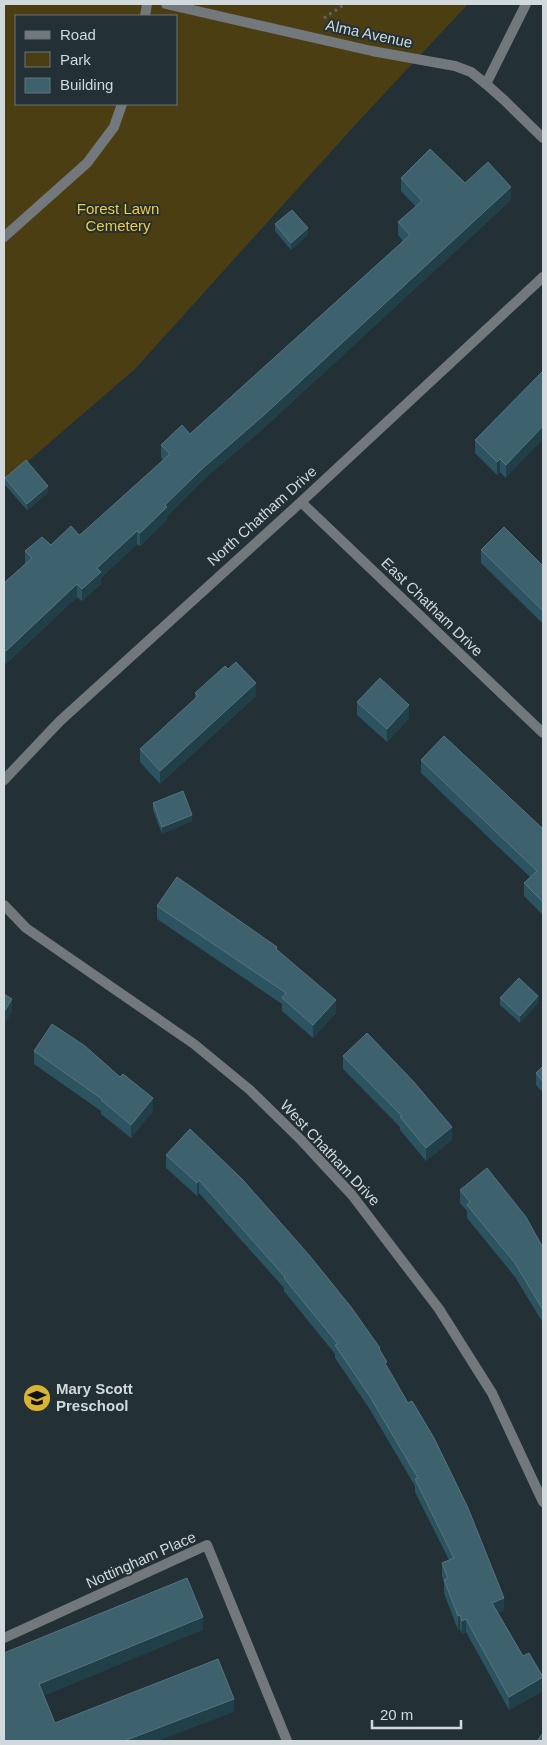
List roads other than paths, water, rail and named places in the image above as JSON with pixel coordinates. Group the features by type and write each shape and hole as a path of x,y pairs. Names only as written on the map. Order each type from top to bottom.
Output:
{"street":[{"name":"Alma Avenue","path":"166,4 372,51 454,66 470,72 486,84 543,138"},
{"path":"486,84 526,4"},
{"path":"4,238 87,163 114,127 122,105"},
{"name":"North Chatham Drive","path":"4,780 60,720 301,502 543,277"},
{"name":"East Chatham Drive","path":"301,502 543,733"},
{"name":"West Chatham Drive","path":"4,905 26,928 194,1044 256,1096 301,1140 352,1195 439,1309 492,1394 543,1502"},
{"name":"Nottingham Place","path":"4,1638 207,1545 287,1741"}],"place":[{"name":"Mary Scott Preschool","path":"37,1398"}],"park label":[{"name":"Forest Lawn Cemetery","path":"118,218"}]}
